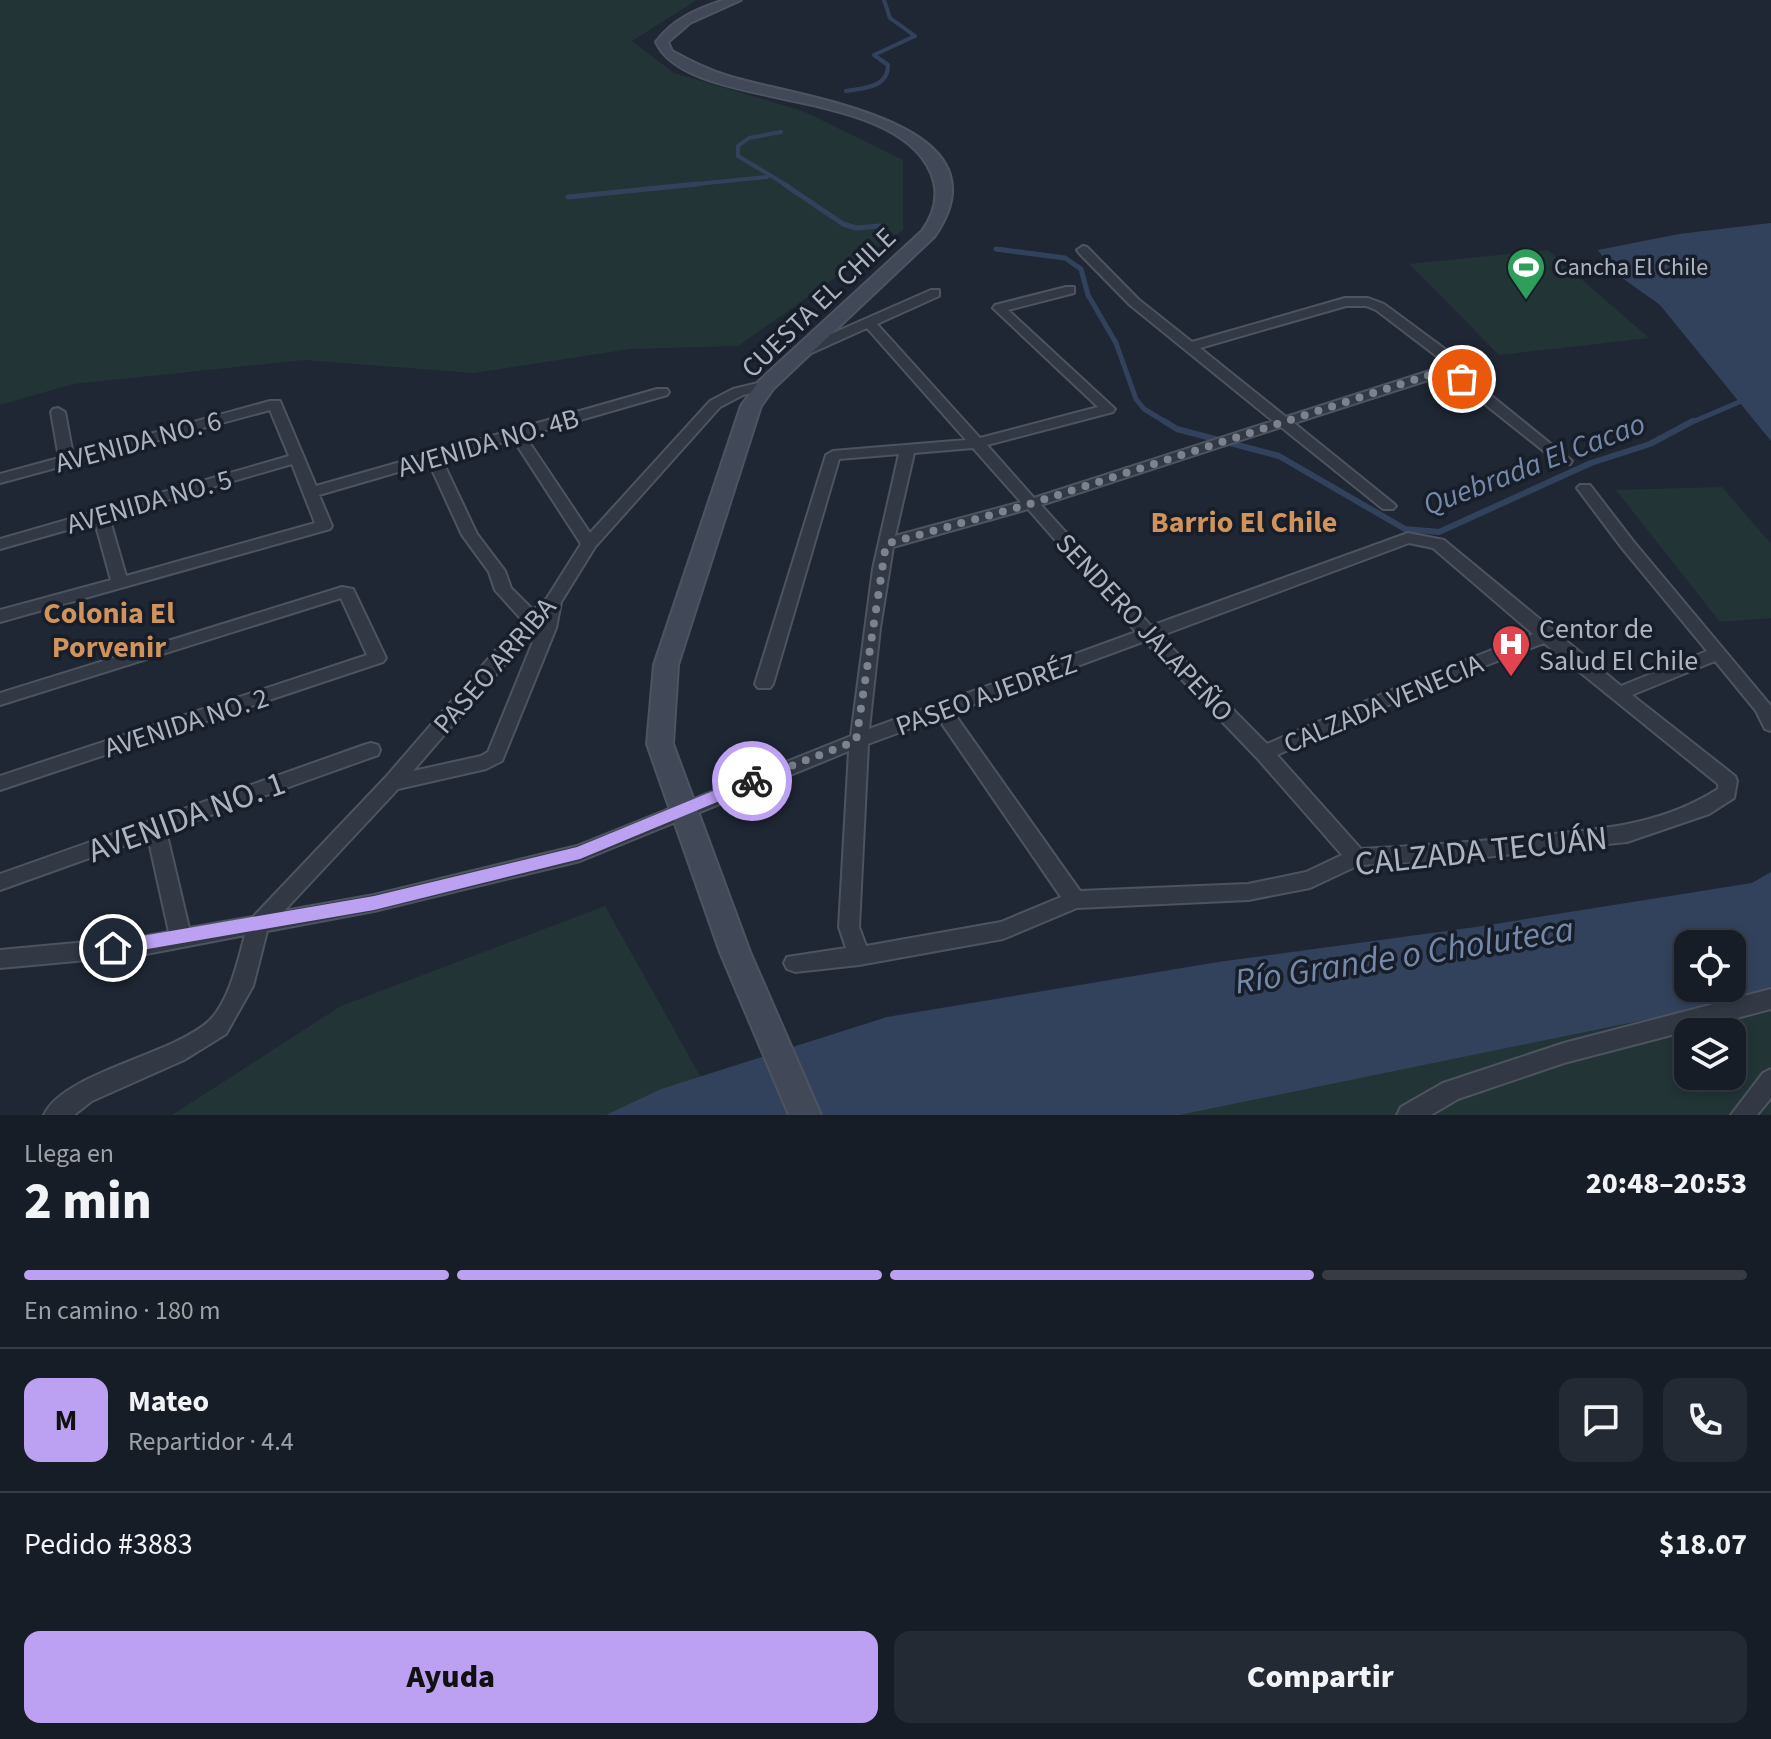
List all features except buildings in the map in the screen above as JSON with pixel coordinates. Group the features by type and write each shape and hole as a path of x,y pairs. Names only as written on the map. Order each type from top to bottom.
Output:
{"main road":[{"name":"CUESTA EL CHILE","path":"735,0 693,15 671,29 662,42 667,53 706,73 875,120 906,134 938,171 946,193 943,218 766,385 751,406 666,665 660,744 735,952 805,1115"}],"street":[{"path":"1083,250 1134,302 1388,506"},
{"path":"764,684 833,455 907,452 977,443 1108,409 999,308 1070,290"},
{"path":"801,353 935,293"},
{"path":"1190,347 1345,302 1368,302 1418,336 1454,367 1462,379 1565,461"},
{"name":"SENDERO JALAPEÑO","path":"870,324 1149,635 1264,753 1356,857"},
{"path":"886,544 1030,504 1454,367"},
{"name":"PASEO ARRIBA","path":"259,924 392,783 532,620 553,602 589,544 715,404 738,392 766,385"},
{"name":"AVENIDA NO. 4B","path":"313,492 662,392"},
{"name":"AVENIDA NO. 6","path":"0,479 275,404 298,458"},
{"path":"58,412 67,461"},
{"path":"517,434 589,544"},
{"path":"859,956 849,927 856,741 886,544 907,452"},
{"path":"0,616 324,526 298,458"},
{"name":"AVENIDA NO. 5","path":"0,544 298,458"},
{"path":"434,458 470,535 497,571 503,590 532,620"},
{"path":"1585,488 1622,540 1763,708 1771,724"},
{"path":"101,515 120,584"},
{"name":"PASEO AJEDRÉZ","path":"0,959 141,946 374,903 580,853 682,809 856,741 1408,538 1438,544 1546,636"},
{"name":"AVENIDA NO. 2","path":"0,699 336,593 347,593 377,658 0,783"},
{"path":"392,783 486,762 495,756 548,628 553,602"},
{"path":"1546,636 1618,694 1719,653"},
{"name":"CALZADA VENECIA","path":"1264,753 1414,687 1546,636"},
{"name":"CALZADA TECUÁN","path":"795,963 859,956 1003,930 1075,900 1248,892 1310,880 1356,857 1456,852 1627,834 1702,809 1727,793 1728,781 1618,694"},
{"path":"942,710 1075,900"},
{"name":"AVENIDA NO. 1","path":"0,882 371,750"},
{"path":"155,827 181,938"},
{"path":"56,1115 84,1093 176,1053 218,1027 242,986 259,924"},
{"path":"1409,1115 1451,1091 1564,1053 1771,999"},
{"path":"1743,1115 1771,1080"}],"shaded area":[{"path":"0,0 697,0 632,41 674,73 803,111 903,160 903,230 738,346 630,349 474,373 304,360 73,384 0,405"},
{"name":"Cancha El Chile","path":"1548,250 1649,338 1499,355 1409,264"},
{"path":"1722,487 1771,544 1771,618 1720,622 1616,490"},
{"path":"605,906 722,1115 172,1115 341,1006"},
{"path":"1771,963 1771,1115 974,1115 1674,990 1674,1002 1746,1002 1746,979"}],"water":[{"path":"1771,223 1771,441 1660,305 1614,272 1598,250 1679,234"},
{"name":"Río Grande o Choluteca","path":"1771,872 1771,994 1746,999 1746,930 1674,930 1674,1002 1732,1002 1179,1115 606,1115 661,1089 887,1017 1218,962 1476,927 1752,883"}],"waterway":[{"name":"Quebrada El Cacao","path":"846,91 879,83 887,73 888,65 874,55 915,36 890,18 884,0"},
{"name":"Quebrada El Cacao","path":"781,132 749,138 738,146 738,156 788,186"},
{"path":"697,184 767,177"},
{"path":"568,197 697,184"},
{"path":"677,186 697,184"},
{"name":"Quebrada El Cacao","path":"784,184 843,224 856,228 880,226"},
{"name":"Quebrada El Cacao","path":"996,249 1065,258 1081,269 1088,295 1116,343 1136,399 1144,409 1167,423"},
{"path":"1690,423 1744,400"},
{"name":"Quebrada El Cacao","path":"1164,421 1177,429 1279,456 1405,529 1439,532 1591,463 1650,444 1693,421"}],"way so far":[{"path":"752,781 856,741 886,544 1030,504 1454,367 1462,379"}],"place":[{"name":"Cancha El Chile","path":"1526,301"},
{"name":"Centor de Salud El Chile","path":"1511,678"}],"district":[{"name":"Barrio El Chile","path":"1244,522"},
{"name":"Colonia El Porvenir","path":"109,630"}],"route":[{"path":"113,948 141,946 374,903 580,853 752,781"}]}
